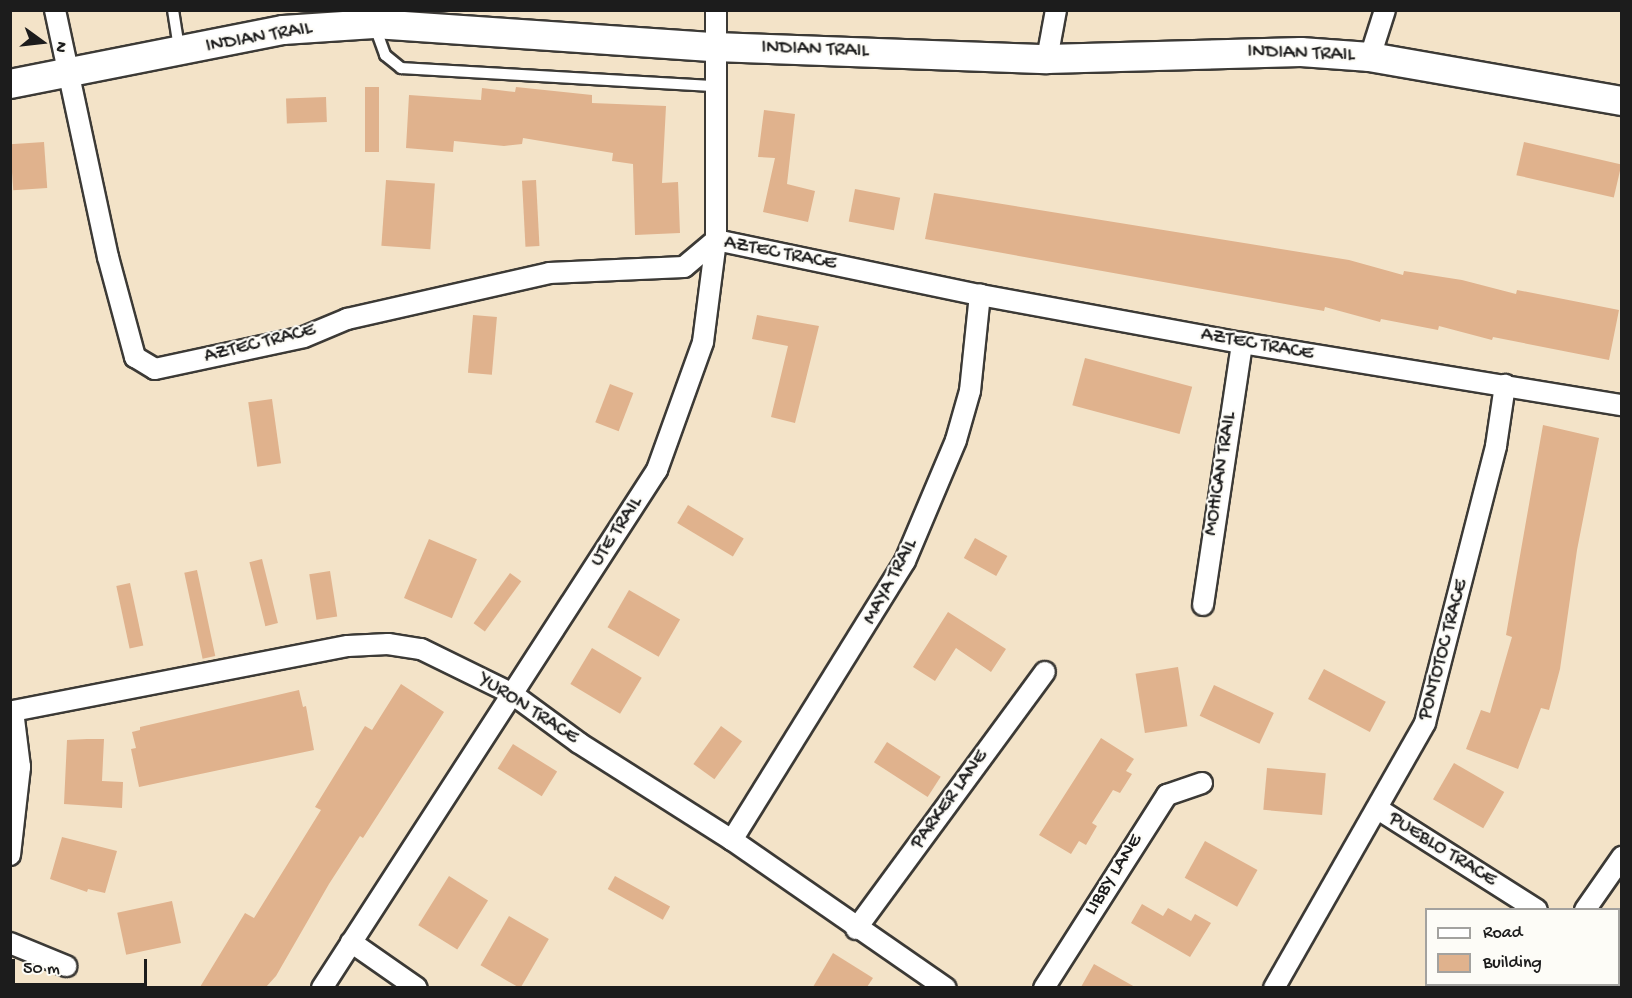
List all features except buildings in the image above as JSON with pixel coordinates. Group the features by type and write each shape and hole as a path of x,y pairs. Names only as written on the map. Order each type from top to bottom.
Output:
{"street":[{"name":"AZTEC TRACE","path":"55,10 108,257 135,357 155,369 304,337 347,319 549,273 684,267 716,240 980,295 1242,343 1622,405"},
{"name":"UTE TRAIL","path":"322,987 657,470 682,408 703,342 716,240 716,10"},
{"path":"1047,59 1056,10"},
{"path":"1370,57 1385,10"},
{"name":"INDIAN TRAIL","path":"10,84 283,30 374,17 715,47 1047,59 1243,51 1370,57 1622,101"},
{"name":"MAYA TRAIL","path":"732,840 905,561 935,494 964,411 977,346 980,295"},
{"name":"MOHICAN TRAIL","path":"1203,605 1242,343"},
{"name":"PONTOTOC TRACE","path":"1274,987 1378,809 1425,723 1435,692 1496,446 1505,385"},
{"name":"YURON TRACE","path":"10,855 20,767 13,711 291,656 388,644 421,649 511,693 579,743 732,840 856,929 946,987"},
{"name":"PARKER LANE","path":"856,929 1045,672"},
{"name":"LIBBY LANE","path":"1044,987 1167,795 1202,783"},
{"name":"PUEBLO TRACE","path":"1378,809 1535,908"},
{"path":"1586,908 1622,857"},
{"path":"351,942 417,987"},
{"path":"10,943 66,966"}],"lane":[{"path":"173,10 179,52"},
{"path":"374,17 386,55 401,68 716,86"}]}
